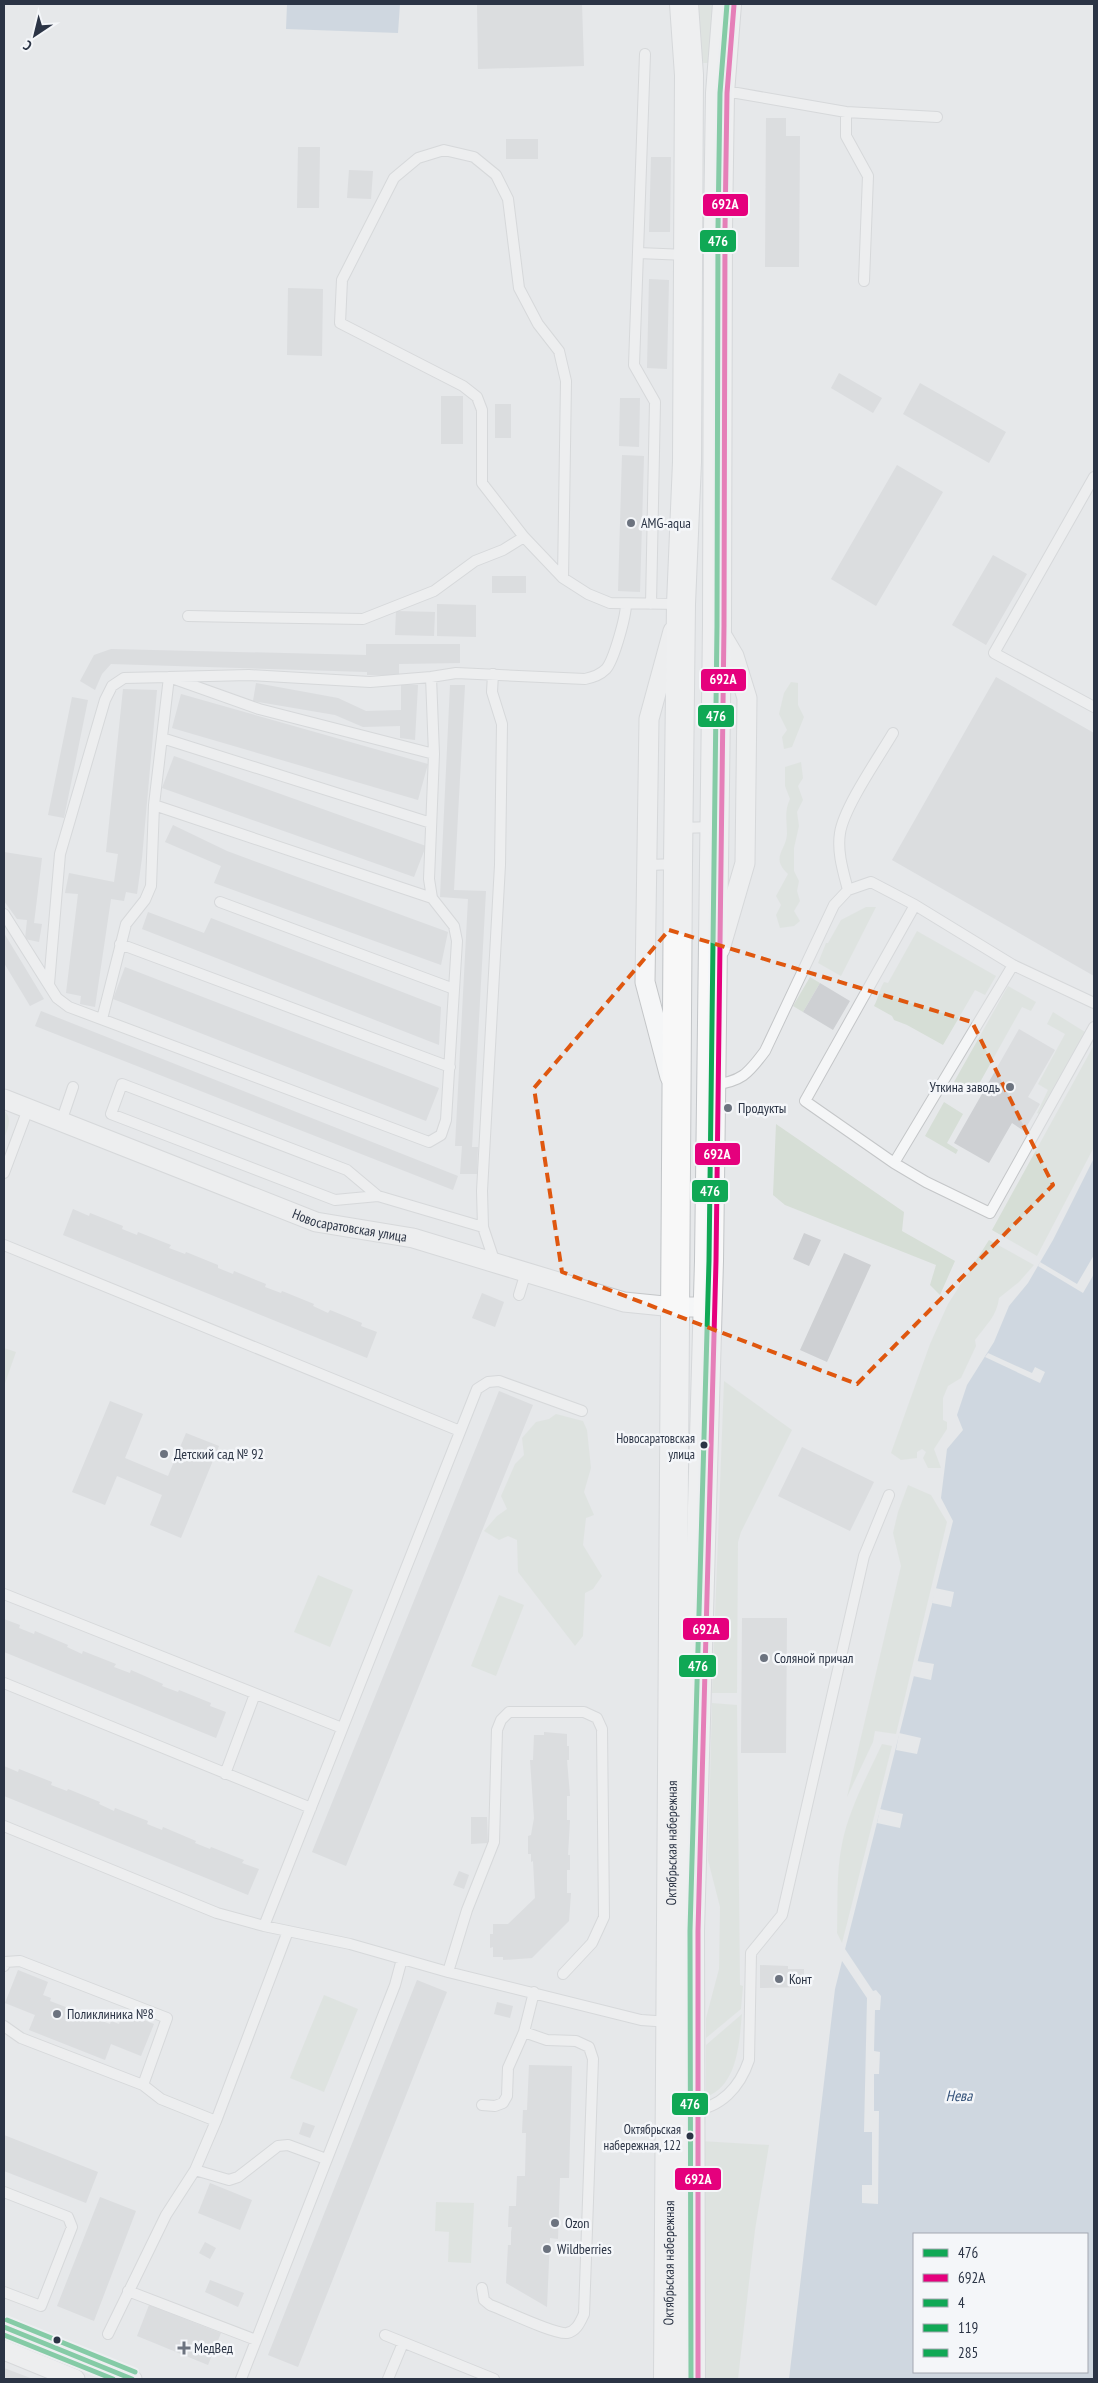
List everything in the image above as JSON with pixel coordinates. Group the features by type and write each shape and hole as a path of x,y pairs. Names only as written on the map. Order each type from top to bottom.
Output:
{"main road":[{"name":"Октябрьская набережная","path":"668,2379 678,828 681,604 687,462 689,75 684,4"},
{"name":"Октябрьская набережная","path":"691,2379 690,1930 695,1702 702,1550 708,1307 717,626 720,92 727,4"}],"street":[{"path":"676,1098 645,982 649,719 681,604"},
{"path":"712,974 745,863 747,698 734,656 717,626"},
{"name":"Новосаратовская улица","path":"4,1099 299,1217 334,1226 413,1238 624,1302 674,1307 708,1307"},
{"path":"4,2327 132,2379"},
{"path":"4,2350 75,2379"}],"lane":[{"path":"645,54 634,365 655,402 651,604"},
{"path":"720,92 737,93 846,112 937,117"},
{"path":"846,112 846,136 868,176 864,281"},
{"path":"563,578 566,381 559,351 538,324 519,288 508,199 496,175 474,157 444,150 418,158 394,178 342,280 340,324 463,386 477,397 482,410 482,483 524,537 563,578 600,600 626,604 681,604"},
{"path":"638,253 688,255"},
{"path":"1094,477 994,653 1094,707"},
{"path":"188,616 363,619 434,591 475,561 503,550 524,537"},
{"path":"49,984 60,854 105,700 112,686 124,678 249,675 370,682 431,678 456,673 585,679 597,676 608,667 626,615 626,604"},
{"path":"493,674 492,692 502,724 500,865 482,1192 483,1227 495,1263"},
{"path":"102,1019 126,924 144,900 151,886 154,805 169,677"},
{"path":"169,677 259,709 434,754"},
{"path":"4,914 57,998 69,1007 429,1142 441,1135 446,1120 457,941 454,926 432,898 429,879 434,754 431,678"},
{"path":"848,890 840,860 840,832 852,804 893,733"},
{"path":"162,738 431,823"},
{"path":"154,805 432,898"},
{"path":"678,828 714,828"},
{"path":"648,865 678,864"},
{"path":"712,1085 732,1083 751,1070 760,1057 834,905 848,890 871,882 915,905 1013,965 1094,1003"},
{"path":"220,902 454,989"},
{"path":"915,905 805,1102 894,1164 990,1213 1094,1027"},
{"path":"120,944 450,1067"},
{"path":"894,1164 1013,965"},
{"path":"378,1196 347,1170 122,1084 111,1114 335,1200 378,1196 483,1227"},
{"path":"61,1122 73,1087"},
{"path":"4,1173 28,1108"},
{"path":"4,1245 460,1431"},
{"path":"519,1295 526,1272"},
{"path":"264,1926 478,1389 488,1382 499,1380 582,1411"},
{"path":"690,2112 703,2110 727,2097 737,2085 748,2060 751,1953 782,1915 864,1556 889,1495"},
{"path":"4,1594 342,1728"},
{"path":"4,1685 311,1808"},
{"path":"225,1774 255,1694"},
{"path":"448,1972 467,1910 494,1842 497,1730 501,1720 509,1712 584,1712 597,1718 602,1729 604,1917 592,1943 563,1974"},
{"path":"4,1826 217,1913 264,1926 350,1944 402,1960 641,2020 671,2022"},
{"path":"108,2334 166,2215 195,2170 216,2121 288,1931"},
{"path":"241,2379 395,1985 402,1960"},
{"path":"4,1966 5,1962 20,1961 167,2018 143,2085"},
{"path":"482,2105 496,2106 503,2103 507,2096 508,2068 524,2032 534,1992"},
{"path":"4,2026 21,2038 143,2085 161,2099 216,2121"},
{"path":"482,2288 484,2300 490,2305 553,2330 566,2333 579,2326 584,2314 593,2059 589,2047 576,2041 547,2040 524,2032"},
{"path":"195,2170 229,2180 238,2177 278,2146 288,2145 326,2159"},
{"path":"4,2192 68,2217 72,2227 41,2306 4,2292"},
{"path":"128,2291 256,2340"},
{"path":"385,2335 494,2379"},
{"path":"388,2379 403,2342"}],"highlighted area":[{"path":"669,930 972,1022 1053,1185 857,1384 562,1272 534,1088"}],"shaded area":[{"path":"698,4 713,4 708,63 702,63"},
{"path":"791,682 798,683 798,705 804,717 792,747 784,749 782,737 787,730 779,714 784,693"},
{"path":"801,762 803,778 798,786 803,800 797,812 799,826 794,848 794,871 799,881 797,891 800,901 794,911 800,921 794,926 780,928 776,915 781,905 776,896 788,874 780,863 780,854 787,834 786,812 790,799 785,786 785,767"},
{"path":"866,907 876,907 841,976 818,963 826,943 828,943 841,920"},
{"path":"917,931 996,976 985,995 975,990 943,1045 894,1020 892,1016 874,1006 884,982 888,983"},
{"path":"810,977 820,983 803,1012 793,1006"},
{"path":"1008,986 1036,1002 1031,1011 1022,1007 974,1093 954,1082"},
{"path":"1053,1012 1085,1032 1041,1115 1037,1113 1048,1090 1038,1084 1065,1034 1047,1024"},
{"path":"1094,1045 1094,1147 1037,1256 992,1230"},
{"path":"944,1102 963,1114 947,1143 958,1150 956,1154 925,1136"},
{"path":"4,1110 9,1120 4,1138"},
{"path":"776,1124 904,1212 902,1231 955,1261 940,1295 930,1285 936,1265 785,1205 773,1195"},
{"path":"989,1240 1034,1265 1019,1282 999,1298 996,1310 975,1340 976,1346 961,1378 948,1386 943,1398 943,1420 947,1422 947,1429 934,1449 941,1468 928,1468 923,1458 926,1452 922,1449 917,1452 917,1458 901,1460 891,1453 930,1344 948,1304"},
{"path":"4,1348 16,1352 4,1386"},
{"path":"724,1381 792,1430 741,1532 738,1542 737,1693 712,1693"},
{"path":"556,1414 583,1421 587,1430 591,1468 584,1492 594,1515 586,1518 583,1545 602,1576 593,1589 585,1593 583,1636 575,1646 518,1572 517,1540 508,1536 499,1540 484,1531 497,1516 507,1509 501,1496 515,1464 524,1455 522,1438 536,1422 549,1419"},
{"path":"908,1485 931,1495 947,1522 896,1734 875,1731 873,1742 847,1797 901,1566 893,1533"},
{"path":"318,1575 353,1590 330,1647 294,1632"},
{"path":"499,1595 524,1605 496,1676 471,1666"},
{"path":"712,1703 737,1705 740,1985 743,1986 741,2009 706,2038 706,2018 719,1969 720,1907 708,1860"},
{"path":"882,1744 892,1746 842,1943 837,1933 838,1877 842,1844 854,1805"},
{"path":"324,1995 358,2009 324,2092 290,2078"},
{"path":"742,2014 738,2050 731,2073 717,2091 706,2097 706,2045"},
{"path":"700,2141 769,2145 755,2230 738,2379 702,2379"},
{"path":"436,2202 474,2203 471,2263 448,2262 449,2232 435,2231"}],"water":[{"path":"287,4 400,4 398,33 286,29"},
{"name":"Нева","path":"1094,1158 1094,2379 789,2379 835,1989 953,1521 941,1498 947,1449 963,1430 957,1415 967,1385 994,1342 1009,1306 1028,1283 1053,1240"}],"pier":[{"path":"1094,1255 1094,1274 1083,1293 1038,1266 1040,1262 1077,1284"},
{"path":"988,1353 1032,1373 1035,1367 1045,1372 1040,1383 985,1357"},
{"path":"935,1588 954,1592 951,1607 932,1603"},
{"path":"917,1661 934,1664 931,1680 913,1676"},
{"path":"899,1733 921,1738 917,1754 896,1750"},
{"path":"880,1809 903,1814 900,1828 877,1823"},
{"path":"843,1946 873,1991 876,1990 881,1996 880,2010 875,2010 874,2051 880,2052 879,2074 874,2074 874,2111 879,2111 878,2204 862,2203 862,2185 872,2185 872,2132 864,2132 867,1998 840,1958"}],"building":[{"path":"477,4 582,4 584,66 478,69"},
{"path":"766,118 786,118 786,136 800,136 799,267 765,267"},
{"path":"506,139 538,139 538,159 506,159"},
{"path":"298,147 320,147 319,208 297,208"},
{"path":"651,157 671,157 670,232 649,232"},
{"path":"349,170 373,171 371,199 347,198"},
{"path":"649,279 669,280 667,369 647,368"},
{"path":"288,288 323,289 322,356 287,355"},
{"path":"839,373 882,398 873,413 831,388"},
{"path":"920,383 1006,432 989,463 903,414"},
{"path":"441,396 463,396 463,444 441,444"},
{"path":"620,398 640,398 639,447 619,446"},
{"path":"495,404 511,404 511,438 495,438"},
{"name":"AMG-aqua","path":"622,455 644,456 640,592 618,591"},
{"path":"897,465 943,492 876,606 831,579"},
{"path":"993,555 1027,574 986,645 952,625"},
{"path":"492,576 526,576 526,593 492,593"},
{"path":"437,604 476,605 476,637 437,636"},
{"path":"396,611 435,612 434,636 395,635"},
{"path":"366,644 460,644 460,663 399,664 399,675 367,675 367,672 111,664 102,674 95,690 80,681 94,655 111,649 366,655"},
{"path":"996,677 1094,733 1094,976 892,860"},
{"path":"256,683 338,698 366,711 401,710 401,684 418,685 415,740 400,738 400,726 363,727 335,715 253,701"},
{"path":"450,685 465,685 454,890 486,891 472,1147 478,1147 477,1174 460,1174 462,1146 455,1146 468,899 440,897"},
{"path":"123,689 157,690 137,894 126,892 124,901 111,899 95,1007 80,1004 81,996 66,993 78,894 65,893 69,873 114,882 118,854 106,852"},
{"path":"181,694 428,764 418,800 172,728"},
{"path":"72,697 88,700 64,818 48,815"},
{"path":"174,756 426,846 414,877 162,788"},
{"path":"173,825 227,851 448,932 441,965 214,883 221,866 165,842"},
{"path":"4,852 42,858 34,923 42,924 39,942 25,939 27,920 17,919 4,901"},
{"path":"148,912 204,933 211,918 441,1007 439,1045 142,929"},
{"path":"4,933 44,999 30,1006 4,963"},
{"path":"125,967 439,1088 426,1121 113,999"},
{"path":"820,983 850,1001 833,1030 803,1012"},
{"path":"41,1011 458,1176 453,1190 35,1026"},
{"name":"Уткина заводь","path":"1019,1029 1055,1050 1028,1097 1040,1104 1024,1131 1012,1123 989,1163 954,1143"},
{"path":"73,1209 89,1216 90,1213 123,1226 122,1229 137,1235 138,1232 171,1245 169,1248 185,1254 186,1252 218,1265 218,1268 233,1274 234,1271 266,1284 265,1287 281,1293 282,1291 314,1304 313,1306 328,1313 330,1310 362,1323 361,1326 377,1332 367,1358 63,1235"},
{"path":"804,1233 821,1240 809,1266 793,1259"},
{"path":"844,1253 871,1265 827,1362 800,1350"},
{"path":"482,1293 504,1302 495,1327 472,1318"},
{"path":"499,1391 533,1405 346,1866 312,1852"},
{"path":"110,1401 143,1414 125,1458 168,1476 186,1433 219,1446 181,1538 150,1525 162,1495 117,1476 105,1505 72,1492"},
{"path":"802,1447 874,1482 850,1531 778,1496"},
{"name":"Соляной причал","path":"742,1618 787,1618 786,1753 741,1753"},
{"path":"4,1619 20,1625 19,1628 34,1634 35,1631 68,1645 67,1647 82,1654 83,1651 116,1664 114,1667 130,1673 131,1670 163,1684 162,1686 178,1692 179,1690 211,1703 210,1706 226,1712 216,1738 4,1652"},
{"path":"544,1732 567,1734 567,1746 569,1746 569,1760 567,1760 570,1796 567,1796 567,1820 570,1820 568,1855 570,1855 570,1870 567,1870 567,1893 571,1893 569,1921 532,1958 503,1960 503,1957 493,1957 493,1947 490,1948 490,1934 493,1934 493,1924 508,1924 535,1898 533,1861 531,1862 531,1854 528,1854 528,1836 531,1835 534,1818 530,1760 533,1760 534,1735 544,1735"},
{"path":"4,1766 18,1772 19,1769 52,1782 51,1785 67,1791 68,1789 100,1802 99,1804 114,1811 115,1808 148,1821 147,1824 162,1830 163,1827 196,1841 195,1843 244,1860 242,1863 259,1869 248,1895 4,1796"},
{"path":"471,1817 487,1817 488,1843 471,1844"},
{"path":"459,1871 469,1875 464,1889 453,1885"},
{"path":"760,1965 788,1966 788,1969 804,1969 804,1987 760,1988"},
{"name":"Поликлиника №8","path":"18,1970 48,1982 43,1995 51,1998 50,2001 110,2024 111,2021 119,2024 123,2012 154,2024 141,2056 111,2044 105,2060 29,2030 35,2015 5,2003"},
{"path":"417,1980 447,1992 298,2367 268,2355"},
{"path":"497,2002 513,2006 510,2018 494,2014"},
{"path":"529,2065 572,2066 569,2178 560,2178 558,2239 550,2238 547,2307 506,2283 508,2245 511,2245 512,2227 508,2227 509,2206 516,2206 517,2176 525,2176 526,2133 522,2133 523,2110 527,2110"},
{"path":"303,2122 315,2126 310,2138 299,2134"},
{"path":"4,2135 98,2172 86,2203 4,2171"},
{"path":"210,2183 252,2200 240,2230 198,2213"},
{"path":"100,2197 136,2211 94,2321 57,2306"},
{"path":"205,2242 216,2248 210,2259 199,2253"},
{"path":"210,2280 244,2293 238,2307 205,2292"},
{"path":"149,2305 221,2333 208,2365 137,2336"},
{"path":"4,2368 33,2379 4,2379"}],"transit line":[{"name":"476","path":"691,2379 690,1931 709,1261 717,626 718,228 720,93 727,4"},
{"name":"692А","path":"698,2379 698,1931 716,1261 724,626 725,228 727,93 734,5"},
{"name":"285","path":"7,2320 135,2372"},
{"name":"4","path":"4,2327 132,2379"},
{"name":"119","path":"4,2335 113,2379"}],"place":[{"name":"AMG-aqua","path":"631,523"},
{"name":"Уткина заводь","path":"1010,1087"},
{"name":"Продукты","path":"728,1108"},
{"name":"Новосаратовская улица","path":"704,1445"},
{"name":"Детский сад № 92","path":"164,1454"},
{"name":"Соляной причал","path":"764,1658"},
{"name":"Конт","path":"779,1979"},
{"name":"Поликлиника №8","path":"57,2014"},
{"name":"Октябрьская набережная, 122","path":"690,2136"},
{"name":"Ozon","path":"555,2223"},
{"name":"Wildberries","path":"547,2249"},
{"name":"МедВед","path":"184,2348"}]}
